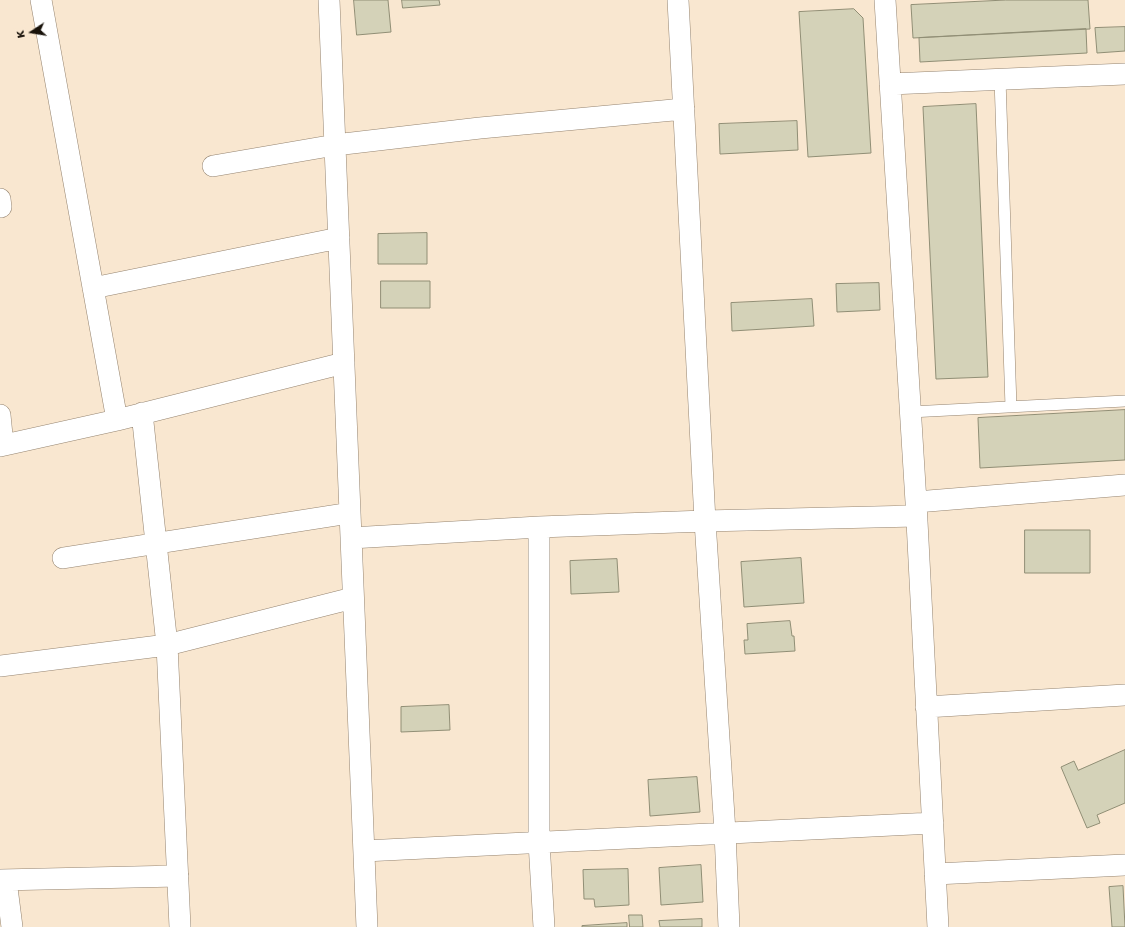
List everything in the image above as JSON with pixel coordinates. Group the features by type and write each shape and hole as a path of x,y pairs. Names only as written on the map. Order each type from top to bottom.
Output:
{"street":[{"path":"41,0 117,420"},
{"path":"329,0 367,927"},
{"path":"678,0 705,521 725,832 729,927"},
{"path":"885,0 916,509 938,927"},
{"path":"890,84 1125,74"},
{"path":"213,166 334,145 480,128 684,109"},
{"path":"0,199 0,207"},
{"path":"93,288 338,238"},
{"path":"0,415 2,446 117,420 344,362"},
{"path":"142,413 167,645 180,927"},
{"path":"351,538 539,527 705,521 916,509 1125,485"},
{"path":"63,558 350,513"},
{"path":"539,527 539,842 544,927"},
{"path":"0,666 167,645 353,598"},
{"path":"926,707 1125,695"},
{"path":"364,851 932,822"},
{"path":"935,874 1125,865"},
{"path":"12,927 3,880 178,876"}],"lane":[{"path":"1000,79 1011,406"},
{"path":"910,412 1125,401"}],"building":[{"path":"354,0 388,0 391,32 357,35"},
{"path":"402,0 439,0 440,5 403,8"},
{"path":"1006,0 1088,0 1090,29 913,38 911,5"},
{"path":"854,9 863,18 871,153 808,157 799,12"},
{"path":"1125,27 1125,51 1097,53 1095,28"},
{"path":"1086,29 1087,53 920,62 919,38"},
{"path":"976,104 988,377 936,379 923,107"},
{"path":"797,121 798,150 720,154 719,124"},
{"path":"427,233 427,264 378,264 378,234"},
{"path":"381,281 430,281 430,308 381,308"},
{"path":"879,283 880,310 837,312 836,284"},
{"path":"812,299 814,326 732,331 731,303"},
{"path":"1125,410 1125,460 980,468 978,418"},
{"path":"1025,530 1090,530 1090,573 1025,573"},
{"path":"801,558 804,603 744,607 741,562"},
{"path":"617,559 619,592 571,594 570,561"},
{"path":"790,621 792,636 794,636 795,651 745,654 744,640 748,640 747,624"},
{"path":"449,705 450,730 401,732 401,707"},
{"path":"1125,750 1125,803 1097,815 1100,823 1087,828 1061,767 1074,761 1078,770"},
{"path":"697,777 700,812 650,816 648,780"},
{"path":"701,865 703,902 661,905 659,868"},
{"path":"628,869 629,905 595,907 594,899 584,899 583,870"},
{"path":"1123,886 1125,927 1112,927 1109,887"},
{"path":"629,915 642,915 643,927 630,927"},
{"path":"702,919 702,927 660,927 659,921"},
{"path":"627,923 627,927 582,927 582,926"}]}
